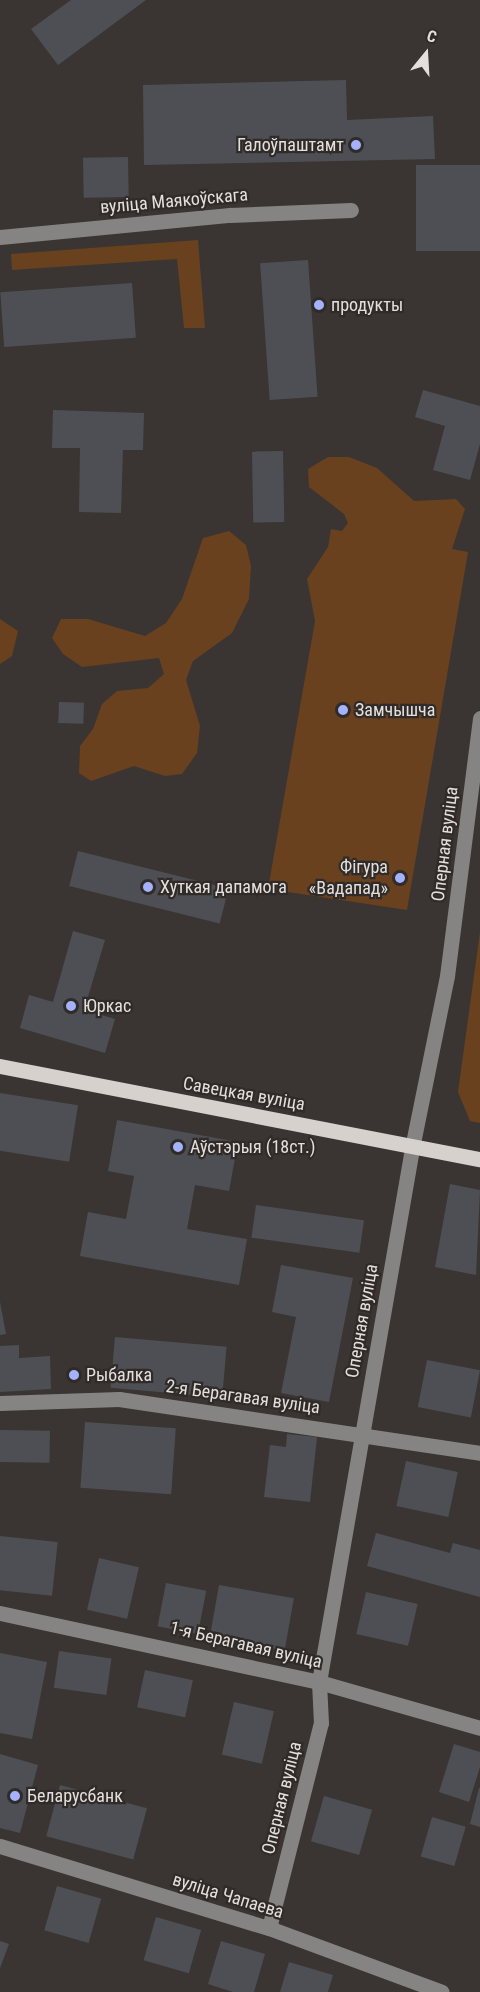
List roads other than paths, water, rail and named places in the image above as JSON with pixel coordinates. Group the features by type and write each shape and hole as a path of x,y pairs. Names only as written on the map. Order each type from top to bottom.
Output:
{"main road":[{"name":"Савецкая вуліца","path":"0,1066 413,1143 480,1159"}],"street":[{"name":"вуліца Маякоўскага","path":"0,237 230,215 351,210"},
{"name":"Оперная вуліца","path":"269,1928 321,1723 319,1682 413,1143 447,976 480,718"},
{"name":"2-я Берагавая вуліца","path":"0,1403 120,1399 480,1453"},
{"name":"1-я Берагавая вуліца","path":"0,1613 319,1682 480,1728"},
{"name":"вуліца Чапаева","path":"0,1846 269,1928 442,1992"}],"place":[{"name":"Галоўпаштамт","path":"356,145"},
{"name":"продукты","path":"319,305"},
{"name":"Замчышча","path":"343,710"},
{"name":"Фігура «Вадапад»","path":"400,878"},
{"name":"Хуткая дапамога","path":"148,887"},
{"name":"Юркас","path":"71,1006"},
{"name":"Аўстэрыя (18ст.)","path":"178,1147"},
{"name":"Рыбалка","path":"74,1375"},
{"name":"Беларусбанк","path":"15,1796"}]}
